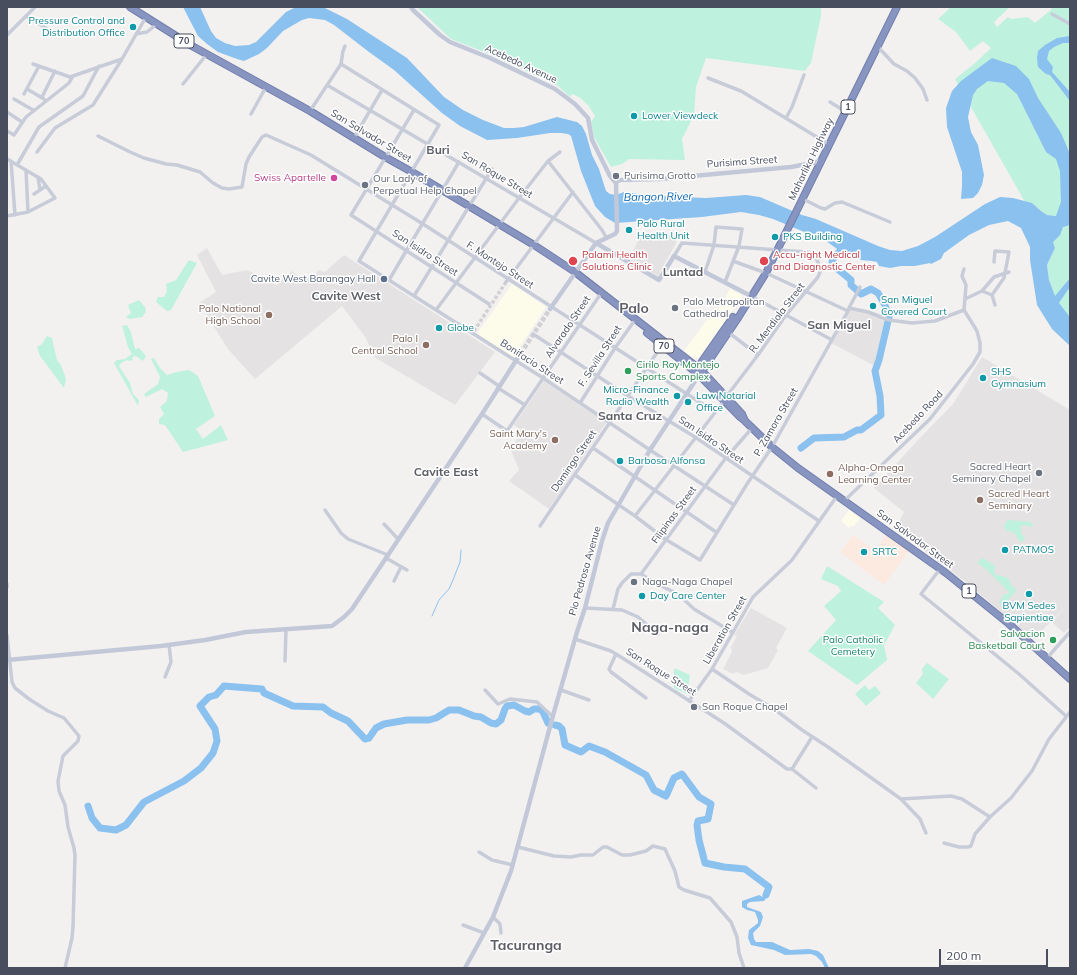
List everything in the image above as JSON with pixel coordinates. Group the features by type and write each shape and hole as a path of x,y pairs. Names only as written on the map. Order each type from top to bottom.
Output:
{"highway":[{"name":"San Salvador Street","path":"130,7 207,54 310,111 534,245 575,272 642,324 698,371 742,414 745,421 772,447 836,496 844,500 940,569 999,615 1070,679"},
{"name":"Maharlika Highway","path":"778,250 897,7"},
{"name":"1","path":"698,371 728,332 766,273 778,250"},
{"name":"1","path":"698,371 735,316 751,296"},
{"name":"San Salvador Street","path":"635,320 640,327 662,345 698,371"}],"main road":[{"name":"Acebedo Avenue","path":"411,7 450,42 490,58 555,89 575,104 588,118 592,140 610,176 616,183"},
{"name":"Purisima Street","path":"616,183 619,180 660,179 791,168 822,161"},
{"path":"550,308 596,243 616,233 616,183"},
{"name":"San Roque Street","path":"596,243 659,280 674,256"},
{"path":"674,256 751,296"},
{"path":"8,660 169,645 246,632 332,626 344,617 352,608 482,414 516,360"},
{"name":"Pio Pedrosa Avenue","path":"465,968 493,917 507,885 608,523 650,450 687,394 698,371"}],"street":[{"path":"7,35 35,7"},
{"path":"1052,14 1070,24"},
{"path":"26,16 46,28"},
{"path":"38,152 55,128 93,105 146,17"},
{"path":"136,34 147,32 157,24"},
{"path":"310,111 341,64 345,46"},
{"path":"878,47 894,64 907,71 915,78 923,90 927,100"},
{"path":"183,84 207,54"},
{"path":"34,64 70,77 122,59"},
{"path":"341,64 439,125 376,231"},
{"path":"24,94 39,66"},
{"path":"17,165 39,127 83,96 99,66"},
{"path":"42,97 55,71"},
{"path":"786,118 792,107 804,75"},
{"path":"7,131 14,135 22,122 33,110 69,83 73,76"},
{"path":"708,78 741,91 830,145"},
{"name":"San Roque Street","path":"327,85 596,243"},
{"path":"251,114 266,87"},
{"path":"27,89 42,97 46,101"},
{"path":"354,138 382,90"},
{"path":"14,99 33,110"},
{"path":"830,102 846,112"},
{"path":"366,189 414,110"},
{"path":"7,112 22,122"},
{"name":"F. Montejo Street","path":"98,136 144,158 166,164 177,165 200,172 213,183 222,188 229,189 242,187 246,164 249,157 262,137 266,135 311,155 448,240 507,281 550,308 580,324 715,412"},
{"path":"436,310 498,224 548,161 560,152"},
{"path":"7,216 28,212 55,198 38,177 9,160"},
{"path":"9,160 15,214"},
{"path":"548,161 606,237"},
{"path":"389,280 459,162"},
{"path":"414,296 492,168"},
{"path":"26,170 28,212"},
{"path":"38,177 40,190"},
{"path":"34,194 46,186"},
{"name":"San Isidro Street","path":"366,189 351,215 489,304"},
{"path":"507,281 573,192"},
{"path":"803,199 825,209 842,202 890,222"},
{"path":"705,272 714,245 716,227 742,229 739,246 725,282"},
{"name":"Bonifacio Street","path":"376,231 359,261 473,332 734,505"},
{"path":"674,256 682,243 778,250"},
{"name":"R. Mendiola Street","path":"635,516 758,356 786,315 818,277 820,272 818,262 811,254 806,252 778,250"},
{"path":"992,295 1007,273 1009,252 995,251 994,262"},
{"path":"734,261 766,273 848,309 868,312 885,317 889,320 904,322 935,321 964,310 966,285 962,276 964,269"},
{"path":"965,299 982,290 994,276 1007,273"},
{"name":"P. Zamora Street","path":"665,540 700,560 716,532 772,447 860,287"},
{"path":"982,290 992,295 995,305"},
{"name":"Alvarado Street","path":"482,414 508,431 602,292"},
{"path":"751,296 832,340"},
{"name":"Acebedo Road","path":"844,500 930,419 973,364 980,352 980,343 977,331 964,310"},
{"name":"F. Sevilla Street","path":"580,403 597,375 635,320"},
{"path":"728,332 758,356"},
{"name":"San Isidro Street","path":"533,334 628,396 695,437 725,459 819,521"},
{"name":"Domingo Street","path":"540,526 662,345"},
{"path":"480,373 525,405"},
{"name":"Filipinas Street","path":"613,609 618,589 622,583 631,574 640,574 725,459 752,428"},
{"path":"593,448 716,532"},
{"path":"575,475 635,516 665,540"},
{"name":"Liberation Street","path":"690,700 712,669 753,596 792,560 836,496"},
{"path":"325,510 341,533 348,539 387,556 407,570"},
{"path":"384,524 398,540"},
{"path":"394,581 401,567"},
{"path":"940,569 921,594 1013,669 1066,716"},
{"path":"640,574 678,594 694,609 732,632"},
{"path":"585,608 622,610 638,617 658,634"},
{"path":"285,661 286,629"},
{"path":"1047,658 1070,632"},
{"path":"7,635 8,660 12,682 15,688 48,711 64,718 79,736 78,741 74,746 62,756 58,781 59,791 66,805 68,827 75,855 73,927 65,968"},
{"name":"San Roque Street","path":"575,639 599,646 616,654 690,700 787,769 792,769 816,788"},
{"path":"165,677 171,662 169,645"},
{"path":"616,654 609,668 611,672 646,698"},
{"path":"712,669 774,709 901,799 920,819 926,833"},
{"path":"485,690 498,704 510,699 538,702 552,720"},
{"path":"561,690 589,700"},
{"path":"944,843 959,847 971,846 974,834 990,817 1012,798 1032,771 1049,739 1070,712"},
{"path":"792,769 812,736"},
{"path":"901,799 951,796 962,799 990,817"},
{"path":"518,847 554,856 571,857 593,855 603,847 607,847 622,855 630,855 646,851 653,846 665,849 675,871 679,887 710,898 731,922 737,937 739,953 744,968"},
{"path":"479,852 492,860 513,865"},
{"path":"493,917 500,924 501,933"},
{"path":"463,925 484,933"}],"shaded area":[{"path":"642,233 659,241 662,234 675,236 676,243 658,276 629,259"},
{"name":"Palo National High School","path":"207,248 222,275 247,270 276,285 292,271 298,276 313,278 318,270 325,272 344,255 495,352 455,405 374,357 366,338 342,306 255,379 228,349 199,303 216,292 197,255"},
{"path":"512,284 546,307 513,357 477,334"},
{"path":"730,289 743,296 699,357 695,358 691,356 684,351 712,313 715,315"},
{"path":"849,309 885,318 875,366 831,343"},
{"name":"Sacred Heart Seminary","path":"982,357 1070,410 1070,627 1064,633 1052,622 1067,605 1033,640 966,582 895,529 904,512 874,488 953,404"},
{"name":"Saint Mary's Academy","path":"544,381 606,423 549,509 509,481 519,470 511,450 521,430 514,425"},
{"path":"849,510 860,518 854,526 849,528 841,521"},
{"path":"853,535 872,548 878,547 886,535 909,551 884,585 840,552"},
{"path":"751,608 787,628 776,648 778,650 768,668 744,675 736,672 733,674 723,669 732,652 731,647 737,636 734,635"}],"green space":[{"path":"417,7 821,7 821,16 811,63 805,71 706,58 696,87 694,115 682,139 685,160 629,159 622,164 611,167 594,137 591,122 595,116 588,105 579,97 572,94 570,97 558,86 492,55 451,39"},
{"path":"951,7 1010,7 994,22 997,27 1008,17 1011,19 1028,17 1035,23 1052,9 1050,7 1068,7 1070,9 1070,278 1055,297 1049,280 1047,265 1055,248 1053,242 1056,216 1047,215 1032,203 1025,202 955,79 991,48 983,41 970,51 956,32 938,19"},
{"path":"189,260 197,263 171,310 167,311 156,302 158,297 164,297 167,291 166,284 176,280"},
{"path":"1070,287 1070,317 1059,303"},
{"path":"139,300 145,307 146,312 142,317 130,319 126,317 131,313 128,305"},
{"path":"127,325 131,332 135,349 139,348 146,356 143,361 136,356 132,357 133,360 122,362 119,366 130,383 133,394 139,400 138,406 114,363 117,360 125,359 132,354 128,347 122,326"},
{"path":"47,336 52,338 57,360 61,365 66,379 64,388 40,356 37,347 42,344"},
{"path":"154,358 160,368 167,375 189,370 198,376 215,416 196,429 203,439 221,425 228,440 183,452 165,425 159,424 159,419 164,414 160,407 167,401 168,393 162,389 146,397 144,394 158,384 160,377 151,359"},
{"path":"1009,520 1031,522 1033,525 1032,527 1024,525 1021,526 1021,533 1025,538 1022,542 1019,541 1016,535 1011,531 1007,532 1004,526"},
{"path":"983,558 995,566 994,572 996,575 1009,579 1011,585 1016,589 1015,593 1009,598 1006,605 999,603 1004,594 1009,594 1008,591 986,569 977,563"},
{"name":"Palo Catholic Cemetery","path":"827,566 884,602 878,608 895,625 884,645 887,660 857,685 808,651 836,620 824,606 841,591 838,586 821,579"},
{"path":"927,663 949,679 933,699 916,683 923,674 922,669"},
{"path":"674,668 690,675 687,694 674,688"},
{"path":"865,685 869,690 875,686 881,693 866,706 855,694"}],"water":[{"name":"Bangon River","path":"183,7 200,7 211,31 216,38 235,46 249,45 256,42 286,12 294,8 325,8 347,19 407,58 444,97 463,110 483,120 504,128 524,127 557,117 577,122 582,126 586,134 592,155 599,169 606,191 610,194 616,195 624,192 657,196 706,198 746,195 760,197 878,246 890,250 902,251 918,246 935,237 985,204 1000,197 1013,198 1032,203 1047,215 1056,216 1061,202 1060,171 1056,159 1046,152 1017,94 1004,83 988,81 977,89 973,95 968,117 971,132 978,145 984,175 982,185 978,193 973,198 961,199 962,172 947,127 946,108 952,91 961,81 992,58 1016,66 1029,79 1038,98 1061,133 1070,154 1070,225 1063,227 1060,235 1053,242 1055,248 1047,265 1049,280 1055,296 1070,278 1070,287 1059,303 1070,317 1070,346 1052,329 1037,305 1030,260 1030,247 1021,228 1008,221 989,225 969,235 944,253 941,259 931,264 890,268 879,266 877,262 861,260 840,251 826,241 773,219 741,212 702,217 615,223 605,217 595,206 581,171 571,136 568,134 550,133 517,138 487,140 460,126 442,113 394,70 334,25 325,20 309,18 302,20 283,31 267,48 259,54 244,61 237,59 218,52 198,36"},
{"path":"1070,36 1070,43 1063,43 1054,47 1049,51 1047,59 1053,67 1052,72 1070,92 1070,101 1050,75 1046,74 1038,67 1037,58 1038,51 1045,45 1057,38"},
{"path":"766,887 771,887 771,891 764,901 750,902 747,904 747,907 761,912 763,917 760,926 753,933 756,942 772,942 790,950 809,949 818,951 823,955 829,968 825,968 816,956 811,954 785,955 774,950 751,945 748,938 749,930 758,923 758,920 755,912 742,907 742,901 759,895 763,897"}],"waterway":[{"path":"801,448 814,438 844,437 857,430 861,430 881,415 880,396 875,371 889,317 885,305 878,293 871,289 861,294 851,285 851,280 834,266 832,262 834,257 840,251"},
{"path":"432,616 439,600 449,589 453,580 460,562 461,550"},
{"path":"88,806 92,818 100,828 116,830 126,825 144,802 184,781 201,768 213,753 217,741 215,729 200,706 209,697 216,695 224,686 262,689 264,693 293,706 323,707 331,713 348,721 365,739 369,738 376,728 384,724 407,720 429,720 436,718 449,710 459,710 481,717 491,723 496,724 501,720 507,706 514,705 529,712 534,709 540,709 548,723"},
{"path":"555,725 562,729 565,745 581,752 589,746 605,752 646,775 654,790 666,796 674,778 682,774 699,797 711,804 708,819 698,821 697,825 705,863 745,869 769,887 766,895"}],"tunnel":[{"path":"474,331 506,282"},
{"path":"517,359 550,309"}],"place":[{"name":"Pressure Control and Distribution Office","path":"133,27"},
{"name":"Lower Viewdeck","path":"634,116"},
{"name":"Purisima Grotto","path":"616,176"},
{"name":"Swiss Apartelle","path":"334,178"},
{"name":"Our Lady of Perpetual Help Chapel","path":"365,185"},
{"name":"Palo Rural Health Unit","path":"629,230"},
{"name":"PKS Building","path":"775,237"},
{"name":"Palami Health Solutions Clinic","path":"573,261"},
{"name":"Accu-right Medical and Diagnostic Center","path":"764,261"},
{"name":"Cavite West Barangay Hall","path":"384,279"},
{"name":"San Miguel Covered Court","path":"873,306"},
{"name":"Palo Metropolitan Cathedral","path":"675,308"},
{"name":"Palo National High School","path":"269,315"},
{"name":"Globe","path":"439,328"},
{"name":"Palo I Central School","path":"426,345"},
{"name":"Cirilo Roy Montejo Sports Complex","path":"628,371"},
{"name":"SHS Gymnasium","path":"983,378"},
{"name":"Micro-Finance Radio Wealth","path":"677,396"},
{"name":"Law Notarial Office","path":"688,402"},
{"name":"Saint Mary's Academy","path":"555,440"},
{"name":"Barbosa Alfonsa","path":"620,461"},
{"name":"Sacred Heart Seminary Chapel","path":"1039,473"},
{"name":"Alpha-Omega Learning Center","path":"830,474"},
{"name":"Sacred Heart Seminary","path":"980,500"},
{"name":"PATMOS","path":"1005,550"},
{"name":"SRTC","path":"864,552"},
{"name":"Naga-Naga Chapel","path":"634,582"},
{"name":"BVM Sedes Sapientiae","path":"1029,594"},
{"name":"Day Care Center","path":"642,596"},
{"name":"Salvacion Basketball Court","path":"1053,640"},
{"name":"San Roque Chapel","path":"694,707"}],"district":[{"name":"Buri","path":"438,150"},
{"name":"Luntad","path":"683,272"},
{"name":"Cavite West","path":"346,296"},
{"name":"Palo","path":"634,309"},
{"name":"San Miguel","path":"839,325"},
{"name":"Santa Cruz","path":"630,416"},
{"name":"Cavite East","path":"446,472"},
{"name":"Naga-naga","path":"670,628"},
{"name":"Tacuranga","path":"526,946"}]}
